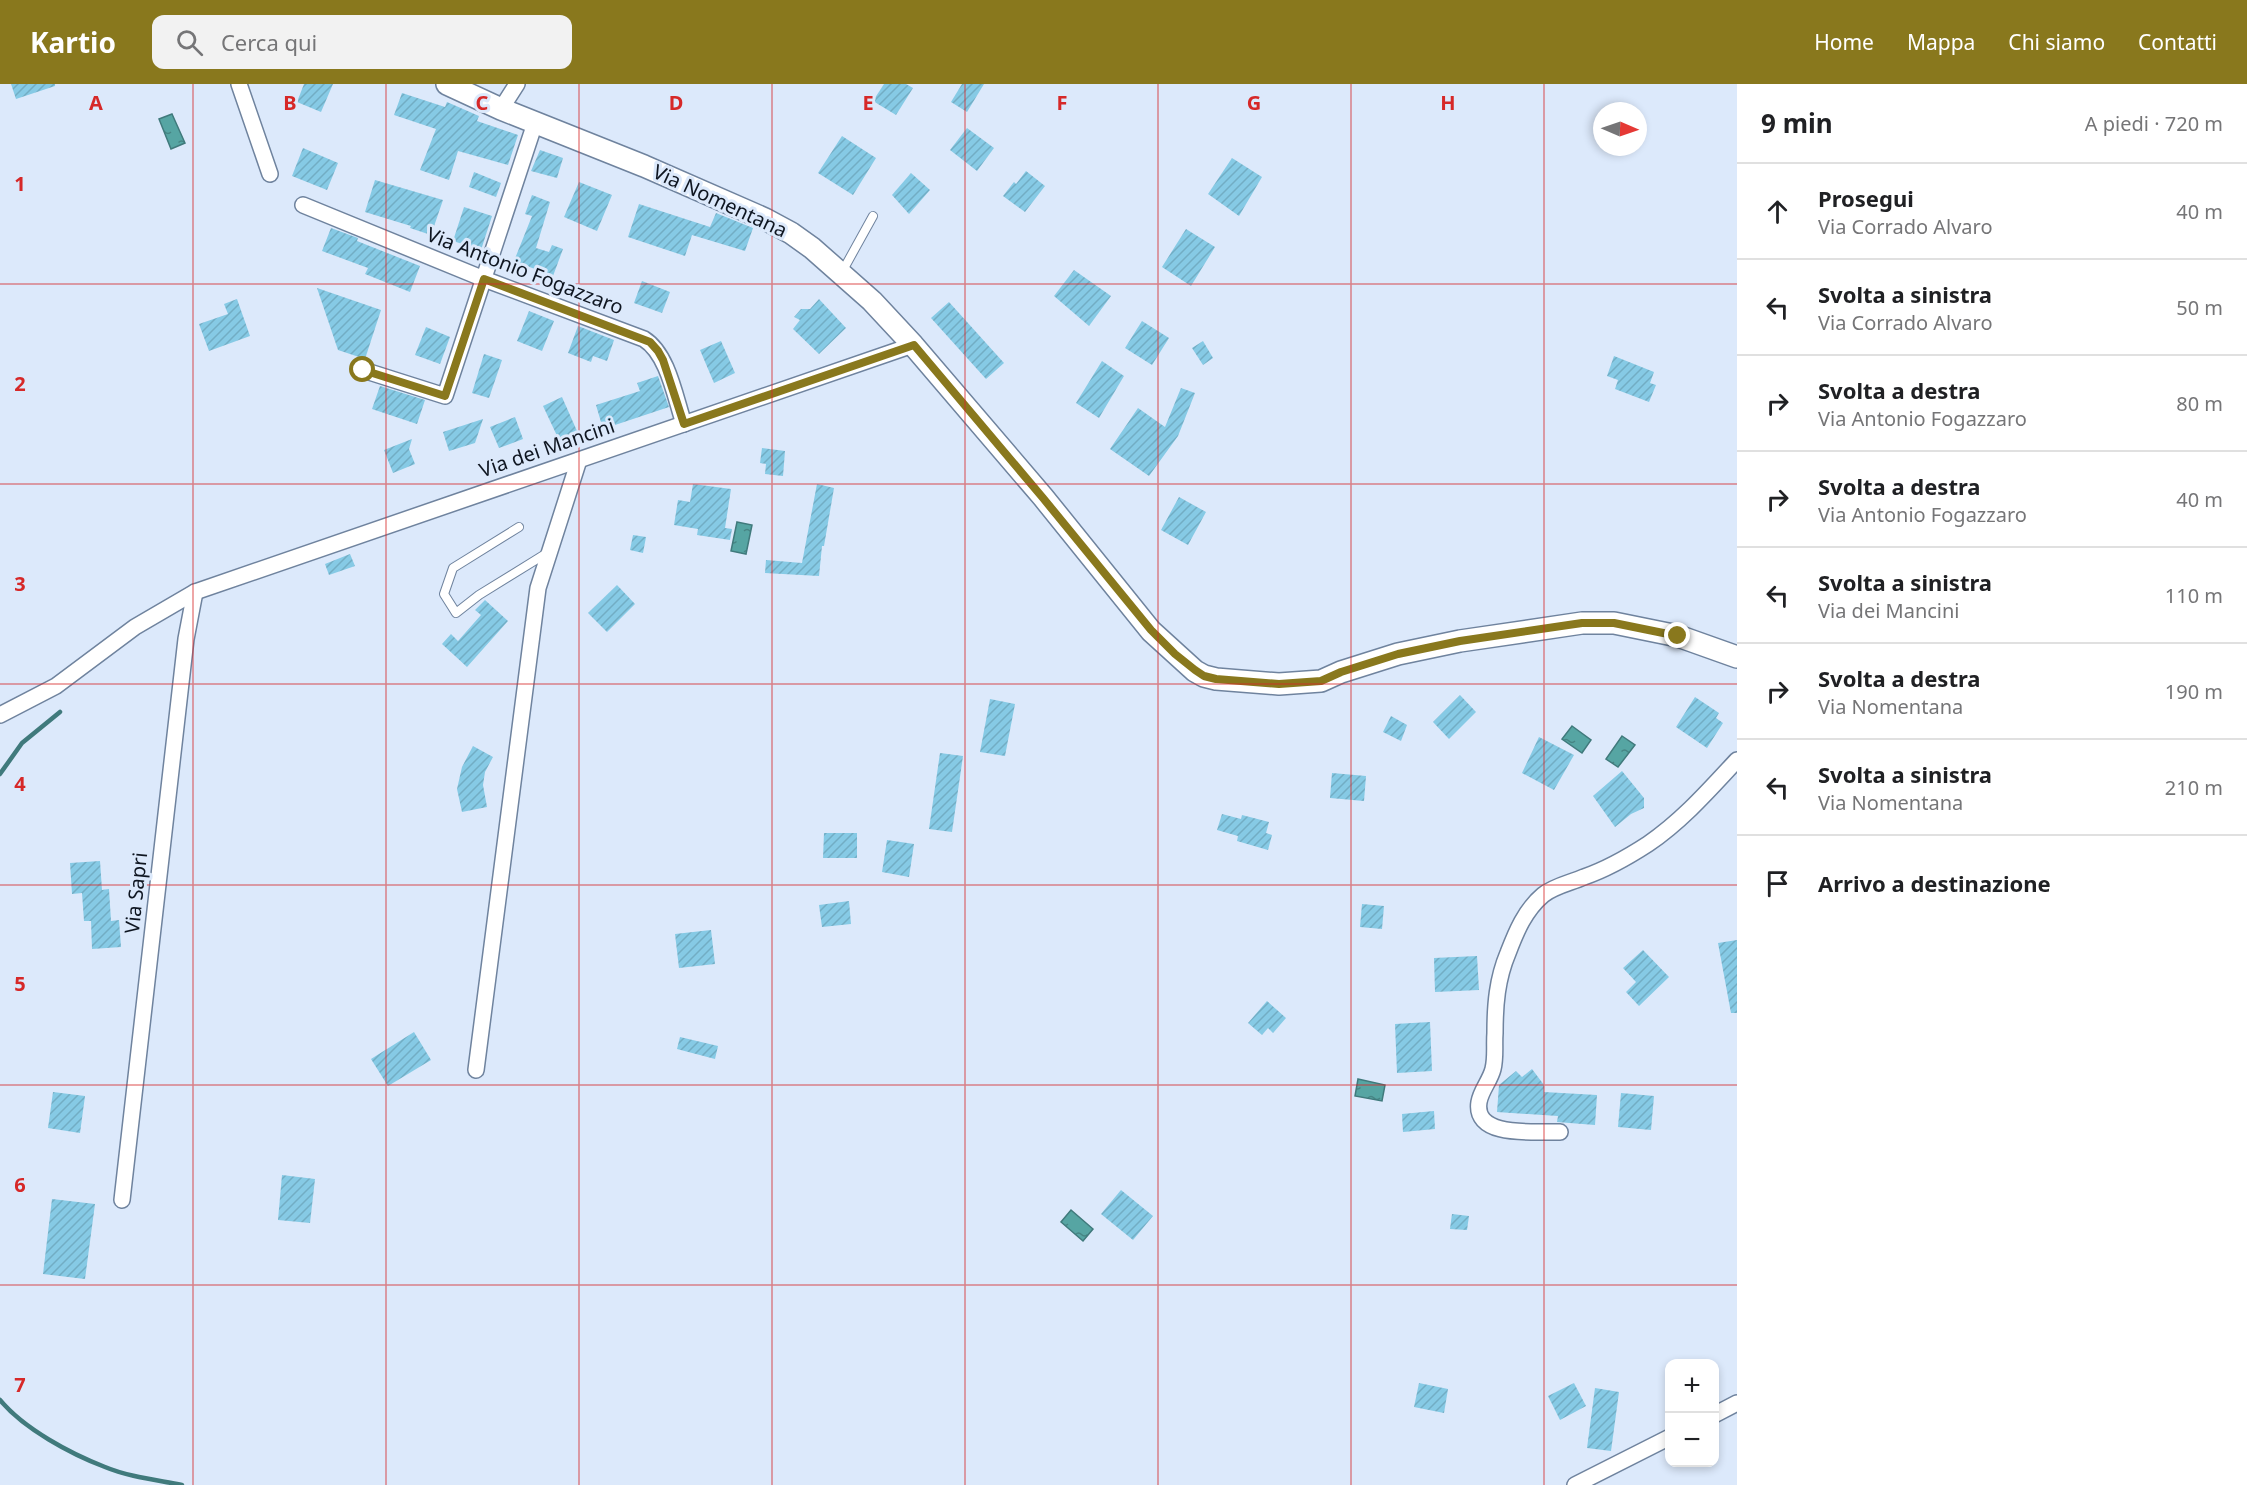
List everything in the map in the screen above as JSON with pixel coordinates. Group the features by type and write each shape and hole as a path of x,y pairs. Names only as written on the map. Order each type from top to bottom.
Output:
{"main road":[{"name":"Via Nomentana","path":"447,84 501,109 644,166 772,222 802,240 872,301 914,345 1151,630 1175,654 1204,676 1279,684 1321,681 1341,672 1398,654 1460,641 1582,623 1614,623 1678,636 1737,657"}],"street":[{"path":"239,84 270,174"},
{"path":"501,109 517,84"},
{"path":"363,370 445,396 535,123"},
{"name":"Via Antonio Fogazzaro","path":"303,205 484,279 650,342 663,360 684,424"},
{"name":"Via dei Mancini","path":"0,715 56,687 135,627 195,592 914,345"},
{"path":"476,1070 538,588 579,460"},
{"name":"Via Sapri","path":"122,1200 186,639 195,592"},
{"path":"1560,1132 1498,1129 1486,1125 1479,1115 1480,1096 1494,1062 1498,987 1507,954 1522,921 1536,902 1548,892 1620,861 1649,843 1692,807 1737,760"},
{"path":"1718,1413 1737,1403"},
{"path":"1575,1485 1665,1440"}],"lane":[{"path":"841,273 873,216"},
{"path":"519,526 453,568 444,594 456,612 479,595 548,553"}],"water":[{"path":"172,114 185,143 171,149 159,119"},
{"path":"737,522 752,525 746,554 731,551"},
{"path":"1572,726 1591,740 1582,753 1562,739"},
{"path":"1622,736 1635,745 1618,767 1606,759"},
{"path":"1358,1079 1385,1085 1382,1101 1355,1096"},
{"path":"1071,1210 1093,1229 1083,1241 1061,1222"}],"building":[{"path":"11,84 55,84 55,86 16,99"},
{"path":"304,84 333,84 321,112 297,102"},
{"path":"884,84 906,84 913,88 896,115 873,101"},
{"path":"962,84 984,84 967,112 951,102"},
{"path":"402,93 445,107 447,102 479,116 477,121 518,135 508,165 458,151 449,180 420,170 436,129 394,115"},
{"path":"967,128 994,148 977,171 950,150"},
{"path":"842,136 876,158 853,195 818,173"},
{"path":"303,148 338,163 327,190 292,176"},
{"path":"540,150 563,158 557,178 531,171"},
{"path":"1232,158 1262,177 1239,216 1208,194"},
{"path":"1026,171 1045,186 1025,212 1003,196"},
{"path":"474,172 501,183 496,197 469,187"},
{"path":"911,173 930,190 909,214 892,195"},
{"path":"375,180 443,200 431,235 410,228 411,226 365,212"},
{"path":"579,182 612,195 597,231 564,217"},
{"path":"532,195 550,202 536,248 549,252 552,245 563,249 553,276 514,261 532,216 525,214"},
{"path":"639,204 710,227 716,213 753,228 745,251 692,235 685,256 628,237"},
{"path":"464,207 492,216 481,250 453,241"},
{"path":"331,228 420,266 410,292 365,274 368,268 322,251"},
{"path":"1186,229 1215,247 1191,286 1162,267"},
{"path":"1074,270 1111,296 1089,326 1054,296"},
{"path":"642,281 670,292 662,313 634,303"},
{"path":"317,288 381,310 365,359 338,350"},
{"path":"237,299 250,336 209,351 199,324 228,314 224,304"},
{"path":"819,299 846,328 819,354 793,329 800,320 794,317 801,309 810,309"},
{"path":"949,302 1004,363 986,379 931,318"},
{"path":"529,311 554,321 542,351 517,341"},
{"path":"1142,321 1169,338 1152,365 1125,348"},
{"path":"578,326 614,340 607,361 593,356 591,362 568,353"},
{"path":"426,327 450,337 440,364 415,355"},
{"path":"721,341 735,373 714,383 700,350"},
{"path":"1203,341 1213,358 1203,365 1192,348"},
{"path":"484,354 502,360 489,398 472,393"},
{"path":"1614,356 1654,372 1650,383 1656,385 1649,402 1615,389 1618,380 1607,376"},
{"path":"1102,361 1124,376 1099,418 1076,403"},
{"path":"658,376 669,407 603,429 596,405 640,391 637,383"},
{"path":"380,386 425,400 417,424 372,409"},
{"path":"1181,388 1195,393 1178,436 1149,476 1110,449 1138,408 1165,427"},
{"path":"562,397 577,431 559,440 543,406"},
{"path":"515,417 523,439 499,448 490,427"},
{"path":"483,419 475,443 449,451 443,432"},
{"path":"412,439 409,449 415,464 393,473 384,450"},
{"path":"762,448 785,451 783,476 765,474 766,464 760,463"},
{"path":"693,484 731,489 725,528 732,529 730,540 697,535 698,529 674,525 678,500 690,502"},
{"path":"817,484 834,488 824,546 822,546 819,576 765,573 766,560 802,563"},
{"path":"1179,497 1206,512 1188,545 1161,530"},
{"path":"633,535 646,537 643,553 630,550"},
{"path":"350,554 355,566 329,575 325,564"},
{"path":"617,585 635,604 607,632 588,613"},
{"path":"485,600 508,621 467,667 442,644 451,634 458,641 481,615 475,610"},
{"path":"1460,695 1476,712 1449,739 1433,722"},
{"path":"1695,697 1719,713 1716,718 1723,723 1707,748 1676,727"},
{"path":"990,699 1015,704 1005,756 980,752"},
{"path":"1391,716 1407,725 1401,741 1383,732"},
{"path":"1539,737 1574,755 1554,790 1522,773"},
{"path":"473,746 493,757 485,772 483,785 487,807 462,812 457,789 462,767"},
{"path":"940,753 963,756 952,832 929,829"},
{"path":"1622,771 1644,798 1644,808 1631,814 1615,827 1593,796"},
{"path":"1332,773 1366,776 1364,801 1330,798"},
{"path":"1222,814 1241,819 1242,815 1269,822 1266,833 1272,835 1268,850 1237,841 1238,836 1217,830"},
{"path":"824,833 857,833 857,858 823,858"},
{"path":"887,840 914,844 909,877 882,872"},
{"path":"100,861 102,890 109,889 111,921 119,920 121,947 92,949 91,921 84,921 82,893 72,894 70,863"},
{"path":"849,901 851,924 822,927 819,905"},
{"path":"1362,904 1384,906 1382,929 1360,927"},
{"path":"711,930 715,964 679,968 675,934"},
{"path":"1737,940 1737,1013 1731,1013 1718,943"},
{"path":"1643,950 1669,977 1639,1006 1626,992 1636,982 1623,968"},
{"path":"1477,956 1479,990 1435,992 1434,958"},
{"path":"1267,1001 1286,1018 1273,1033 1268,1028 1262,1035 1248,1023"},
{"path":"1430,1022 1432,1071 1397,1073 1395,1024"},
{"path":"414,1032 431,1060 388,1086 371,1059"},
{"path":"680,1037 718,1046 715,1059 677,1049"},
{"path":"1532,1069 1544,1085 1544,1092 1597,1095 1595,1125 1557,1122 1558,1116 1497,1112 1499,1085 1516,1071 1522,1077"},
{"path":"53,1092 85,1096 80,1133 48,1128"},
{"path":"1621,1093 1654,1096 1651,1130 1618,1127"},
{"path":"1434,1111 1435,1129 1403,1132 1402,1114"},
{"path":"282,1175 315,1179 310,1223 278,1220"},
{"path":"1121,1190 1153,1216 1133,1240 1101,1214"},
{"path":"52,1199 95,1204 85,1279 43,1274"},
{"path":"1452,1214 1469,1216 1467,1230 1450,1229"},
{"path":"1419,1383 1448,1389 1444,1413 1414,1407"},
{"path":"1574,1383 1586,1406 1560,1420 1548,1396"},
{"path":"1595,1388 1619,1392 1611,1451 1587,1448"}],"waterway":[{"path":"0,774 22,743 60,712"},
{"path":"0,1400 35,1431 78,1455 124,1473 182,1485"}],"route":[{"path":"363,370 445,396 484,279 650,342 663,360 684,424 914,345 1151,630 1175,654 1204,676 1236,681 1302,684 1321,681 1341,672 1398,654 1460,641 1582,623 1614,623 1678,636"}]}
